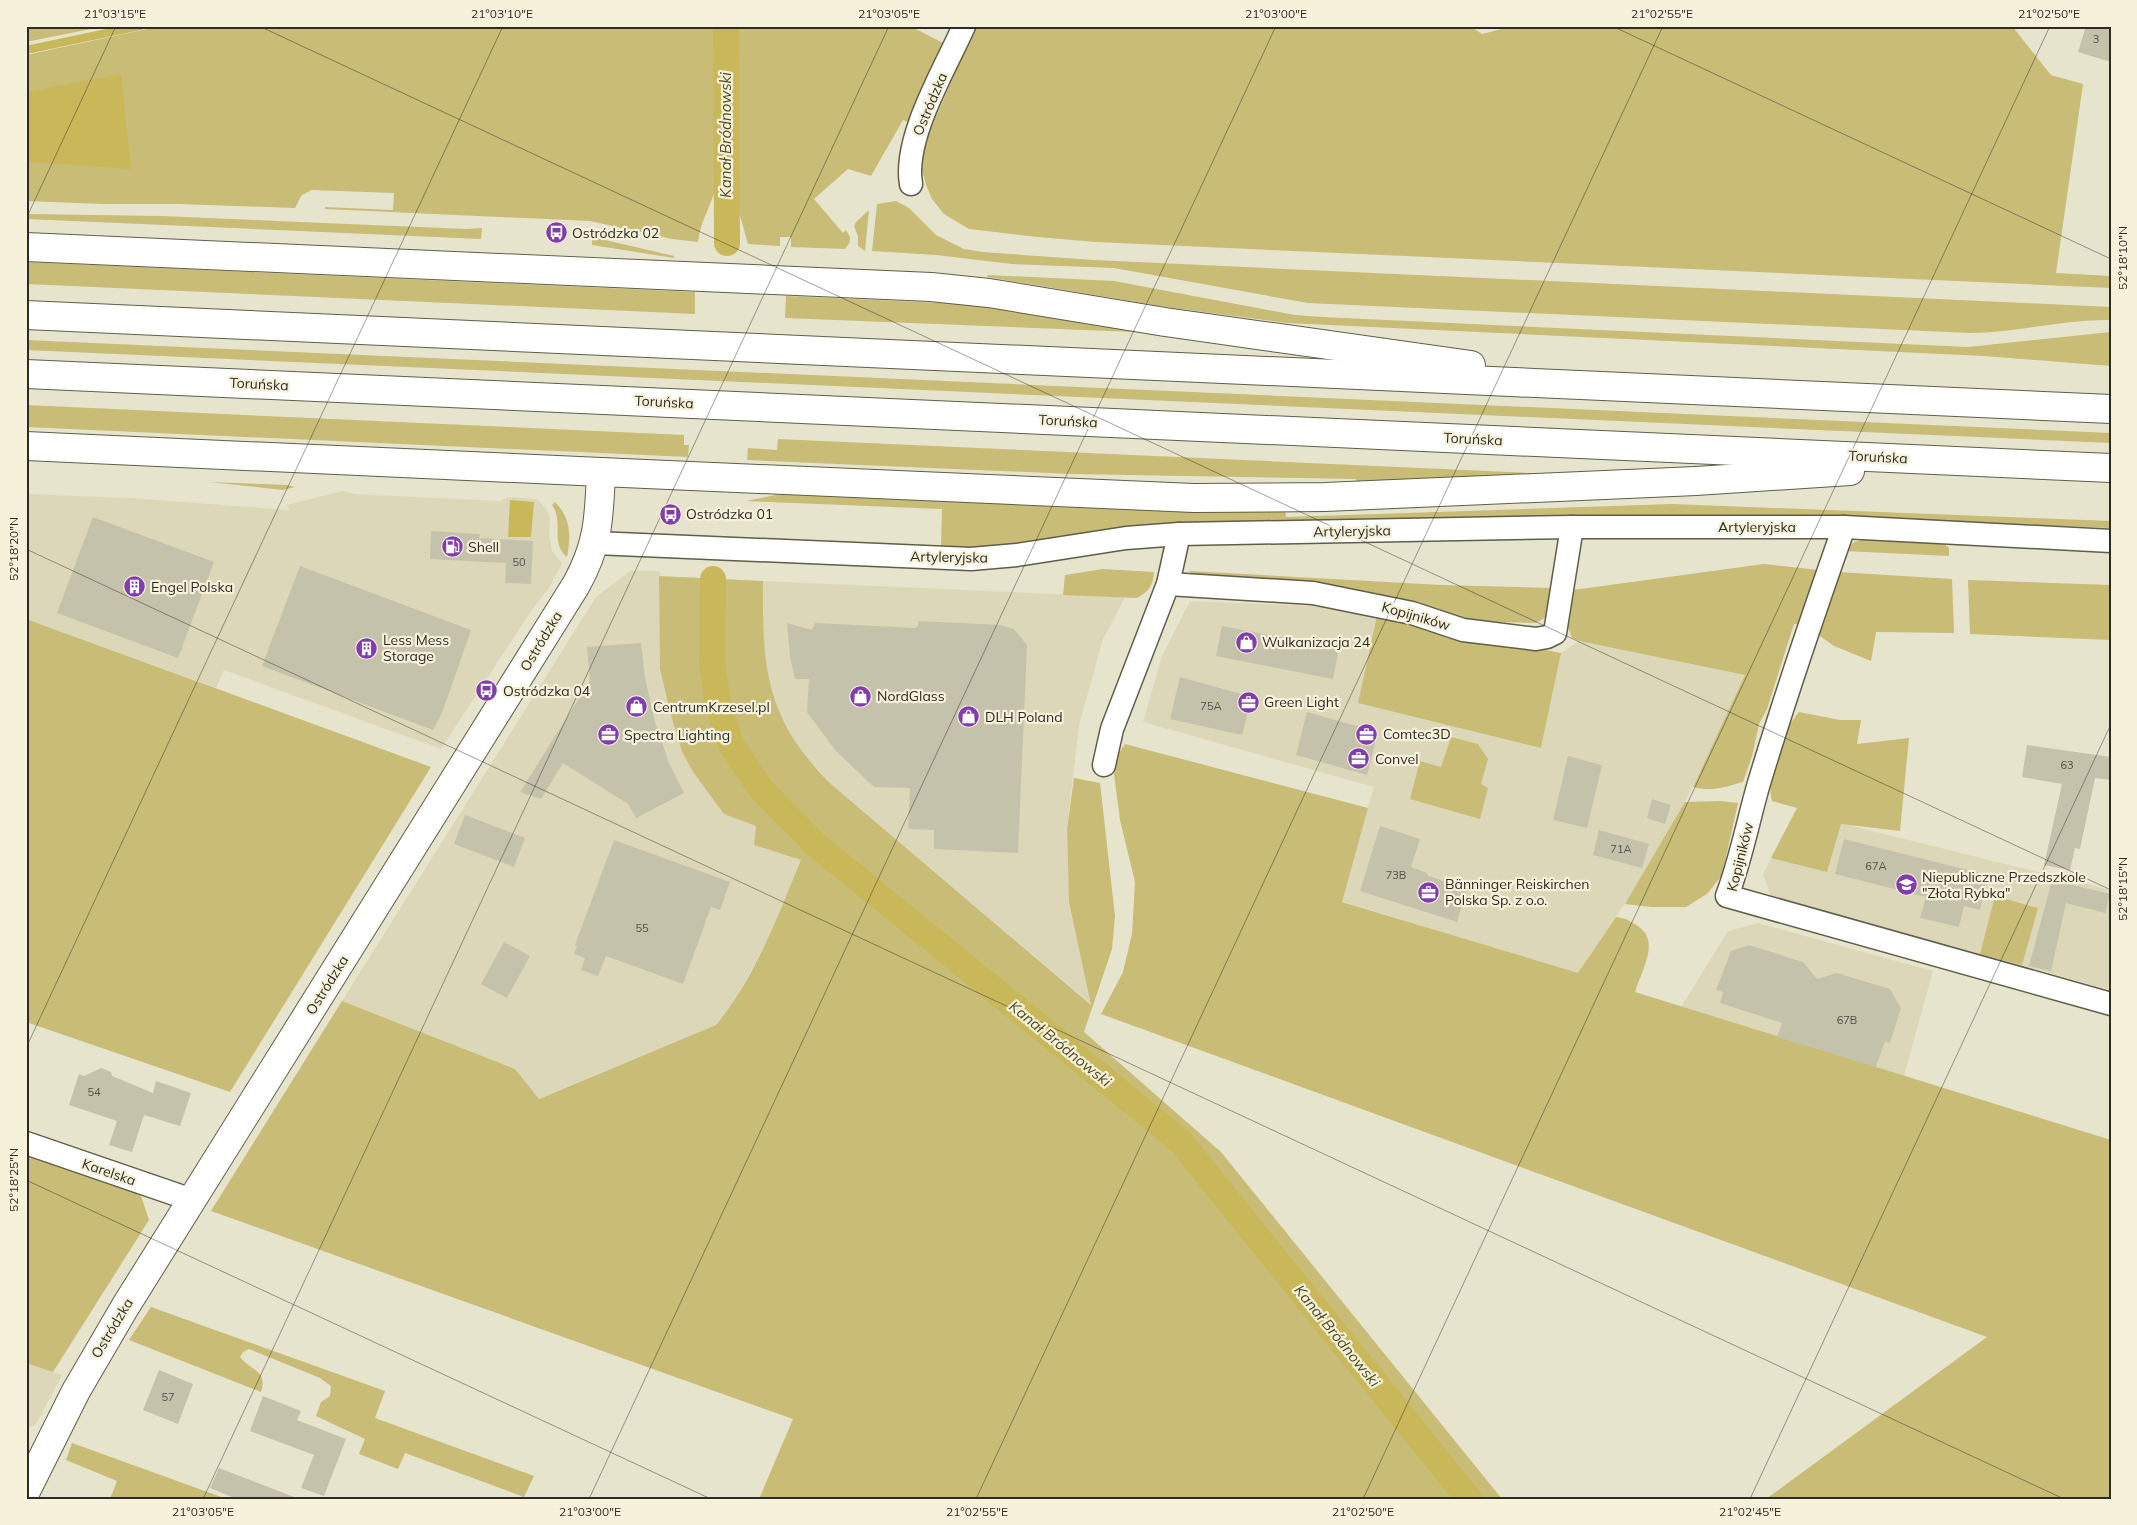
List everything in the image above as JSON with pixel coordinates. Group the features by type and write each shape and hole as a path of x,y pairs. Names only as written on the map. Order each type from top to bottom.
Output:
{"main road":[{"path":"26,246 931,287 989,293 1191,326 1324,343 1540,375 1659,389"},
{"path":"26,316 2111,409"},
{"name":"Toruńska","path":"26,374 2111,468"},
{"path":"26,446 746,479 1269,499 1696,481 1992,464 2054,465"},
{"name":"Ostródzka","path":"26,1491 76,1391 95,1358 576,585 589,561 595,543 599,517 601,472"}],"street":[{"name":"Ostródzka","path":"911,184 910,160 918,128 964,26"},
{"name":"Artyleryjska","path":"595,543 982,558 1126,538 1179,534 1572,527 1844,527 2111,541"},
{"name":"Kopijników","path":"1168,584 1313,592 1412,613 1463,630 1536,639 1548,637 1555,633 1572,527"},
{"name":"Kopijników","path":"1844,527 1806,635 1758,785 1737,869 1728,896 2111,1004"},
{"path":"1104,765 1112,728 1168,584 1179,534"},
{"name":"Karelska","path":"26,1143 192,1200"}],"shaded area":[{"path":"26,26 106,26 26,42"},
{"path":"161,26 721,26 717,181 701,226 698,242 672,239 590,221 325,209 325,207 393,210 394,193 311,190 301,196 295,208 26,201 26,55"},
{"path":"734,26 910,26 943,43 908,122 903,120 871,176 848,169 814,199 843,233 846,230 850,237 850,242 845,249 791,247 791,237 780,237 780,246 748,244 735,198 733,179"},
{"path":"976,26 1470,26 1482,34 1514,26 2012,26 2051,75 2083,84 2056,273 2111,276 2111,288 1096,242 969,229 944,214 932,199 922,170 922,155 927,137"},
{"path":"121,74 131,169 26,162 26,92"},
{"path":"896,201 909,208 936,235 964,249 983,252 1094,260 2111,307 2111,320 2093,320 2004,331 1969,333 1308,303 1114,268 1012,264 936,255 872,251 877,204"},
{"path":"869,210 865,251 858,246 858,236 854,226"},
{"path":"26,214 161,216 466,229 482,228 481,239 26,219"},
{"path":"592,237 674,256 674,258 592,245"},
{"path":"26,262 695,292 695,314 26,284"},
{"path":"988,275 1114,281 1295,315 1322,317 1968,347 2111,332 2111,366 1984,356 1287,323 1166,307 987,277"},
{"path":"786,296 944,303 999,308 1159,333 785,318"},
{"path":"26,340 2111,433 2111,443 26,350"},
{"path":"26,405 684,435 684,445 689,445 688,457 26,427"},
{"path":"778,439 1552,474 1357,485 1356,479 1071,474 747,460 748,448 777,450"},
{"path":"209,482 287,485 295,487 283,490"},
{"path":"342,491 355,494 501,501 507,497 537,499 550,517 549,536 552,551 562,563 549,588 531,611 441,749 224,670 216,688 26,619 26,494 131,498 290,510 286,505"},
{"path":"795,493 1285,508 1286,517 1672,504 2111,521 2111,528 1826,516 1738,515 1302,527 975,548 941,547 942,509 746,501"},
{"path":"510,500 534,502 531,537 508,537"},
{"path":"555,502 567,521 569,542 567,557 559,545 557,518 552,505"},
{"path":"1862,540 1944,544 1949,548 1949,556 1845,551 1854,542"},
{"path":"1764,564 1819,570 1800,624 1794,624 1767,709 1759,724 1752,756 1743,782 1712,789 1693,787 1745,675 1572,638 1565,619 1573,590"},
{"path":"1103,569 1154,572 1153,581 1150,588 1137,598 1063,595 1065,575"},
{"path":"630,571 660,571 660,669 682,752 693,772 724,814 756,826 755,845 802,860 765,944 732,1006 716,1025 538,1099 515,1069 342,1001 596,597"},
{"path":"1189,571 1441,585 1552,588 1546,617 1536,623 1462,621 1441,614 1420,602 1194,576"},
{"path":"1838,572 1952,579 1954,633 1876,632 1871,661 1834,646 1820,636 1819,627"},
{"path":"659,576 763,581 764,641 772,692 793,738 810,761 832,785 1091,1005 1069,902 1067,829 1074,778 1100,783 1115,916 1112,949 1084,1032 1221,1152 1502,1499 759,1499 793,1419 211,1211 342,1001 515,1069 539,1099 716,1025 730,1007 754,968 801,860 754,845 756,826 724,814 693,772 682,752 660,669"},
{"path":"1968,580 2111,585 2111,640 1970,634"},
{"path":"763,581 1125,597 1103,639 1079,725 1067,829 1069,902 1092,1005 832,785 800,750 779,712 768,677 762,636"},
{"path":"1190,601 1333,607 1377,616 1541,748 1561,653 1579,641 1746,675 1685,802 1644,874 1578,974 1341,901 1374,787 1143,722 1162,656"},
{"path":"1377,616 1561,653 1541,748 1358,703"},
{"path":"26,619 431,767 230,1092 26,1022"},
{"path":"1799,712 1840,720 1861,720 1857,744 1909,738 1900,831 1841,824 1827,872 1771,858 1797,808 1772,801 1770,790 1776,754 1786,731"},
{"path":"1451,737 1478,744 1488,759 1481,784 1488,788 1480,819 1410,799 1420,761 1441,767"},
{"path":"1125,744 1368,808 1342,902 1578,973 1616,917 1623,918 1638,926 1645,933 1648,940 1649,948 1645,966 1635,992 2111,1140 2111,1499 1766,1499 1987,1337 1101,1014 1123,972 1132,934 1135,882 1120,820 1114,774 1115,759"},
{"path":"1720,801 1738,803 1722,875 1707,894 1686,907 1651,907 1625,904 1685,802"},
{"name":"Niepubliczne Przedszkole \"Złota Rybka\"","path":"1796,812 2111,890 2111,990 1771,896 1763,874"},
{"path":"1995,896 2038,908 2022,965 1980,954"},
{"path":"1758,923 1933,971 1904,1076 1681,1007 1728,931"},
{"path":"26,1151 139,1190 149,1220 53,1372 26,1363"},
{"path":"151,1307 385,1391 375,1418 534,1476 524,1497 405,1453 398,1469 359,1454 365,1439 316,1416 321,1402 330,1396 331,1386 320,1378 249,1349 243,1352 240,1357 260,1375 263,1385 261,1392 129,1340"},
{"path":"26,1363 62,1375 36,1424 29,1428 26,1427"},
{"path":"72,1443 227,1499 110,1499 117,1481 66,1460"}],"building":[{"path":"2086,26 2111,26 2111,62 2078,52"},
{"name":"Engel Polska","path":"93,517 214,562 178,658 57,613"},
{"path":"431,531 480,534 479,538 533,541 531,584 505,583 506,563 430,559"},
{"name":"Less Mess Storage","path":"300,566 471,630 442,713 433,730 262,666"},
{"path":"918,621 1000,625 1014,629 1027,645 1018,853 934,849 934,830 908,829 909,788 874,787 836,751 807,712 809,679 795,679 790,657 787,623 812,630 815,623 916,628"},
{"path":"1222,626 1339,648 1333,679 1216,656"},
{"name":"Spectra Lighting","path":"641,643 645,678 655,722 669,763 684,793 636,818 628,804 563,763 541,799 520,792 590,681 587,647"},
{"path":"1180,677 1252,697 1242,735 1170,719"},
{"path":"1307,712 1378,732 1367,775 1296,755"},
{"path":"2027,745 2111,757 2111,780 2095,778 2080,849 2075,848 2070,870 2044,865 2062,784 2022,777"},
{"path":"1568,756 1602,765 1587,828 1553,820"},
{"path":"1652,799 1671,805 1665,824 1647,818"},
{"path":"465,815 525,838 514,867 454,844"},
{"path":"1380,826 1420,839 1411,867 1427,873 1428,876 1467,888 1457,922 1360,891"},
{"path":"1599,830 1649,844 1642,868 1593,855"},
{"path":"1844,839 1988,875 1980,910 1964,906 1959,927 1920,918 1926,897 1835,874"},
{"path":"614,840 730,882 720,910 711,907 683,984 606,956 598,976 581,970 585,958 574,954 577,946 575,945"},
{"path":"2052,880 2110,894 2105,913 2066,903 2051,971 2029,966"},
{"path":"504,942 530,956 507,998 481,984"},
{"path":"1749,945 1803,962 1817,979 1837,973 1890,989 1901,1008 1890,1043 1885,1041 1876,1067 1777,1037 1782,1023 1720,1003 1723,992 1716,990 1731,951"},
{"path":"101,1068 111,1072 112,1076 153,1093 156,1081 191,1093 180,1126 144,1115 132,1152 109,1145 117,1121 69,1105 79,1074 84,1076"},
{"path":"159,1370 193,1384 178,1424 143,1410"},
{"path":"263,1396 301,1411 297,1420 346,1439 324,1496 301,1488 314,1455 250,1431"},
{"path":"219,1468 294,1497 294,1499 237,1499 210,1488"}],"waterway":[{"path":"26,50 140,26"},
{"name":"Kanał Bródnowski","path":"726,26 727,243"},
{"name":"Kanał Bródnowski","path":"713,579 712,664 718,703 731,745 762,790 815,844 1180,1141 1469,1499"}],"place":[{"name":"Ostródzka 02","path":"556,233"},
{"name":"Ostródzka 01","path":"670,514"},
{"name":"Shell","path":"452,547"},
{"name":"Engel Polska","path":"135,587"},
{"name":"Wulkanizacja 24","path":"1246,642"},
{"name":"Less Mess Storage","path":"367,648"},
{"name":"Ostródzka 04","path":"487,691"},
{"name":"NordGlass","path":"861,696"},
{"name":"Green Light","path":"1248,702"},
{"name":"CentrumKrzesel.pl","path":"637,707"},
{"name":"DLH Poland","path":"969,717"},
{"name":"Comtec3D","path":"1367,734"},
{"name":"Spectra Lighting","path":"608,735"},
{"name":"Convel","path":"1359,759"},
{"name":"Niepubliczne Przedszkole \"Złota Rybka\"","path":"1906,885"},
{"name":"Bänninger Reiskirchen Polska Sp. z o.o.","path":"1429,892"}]}
